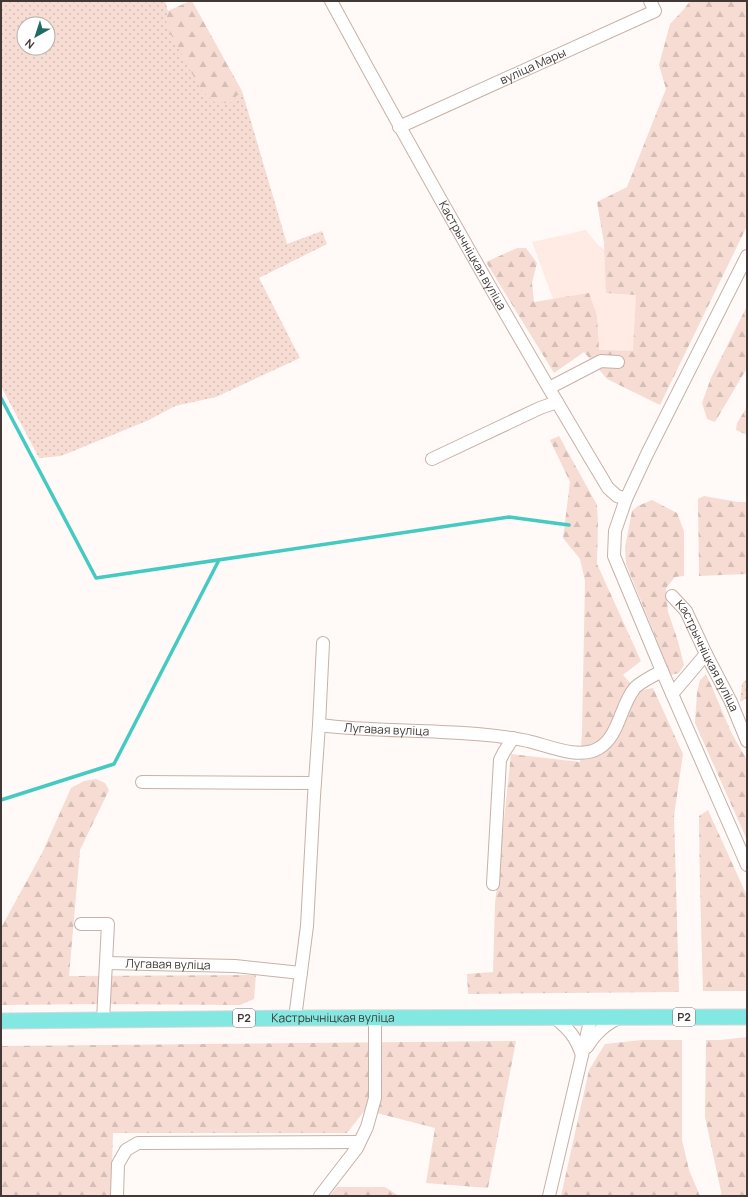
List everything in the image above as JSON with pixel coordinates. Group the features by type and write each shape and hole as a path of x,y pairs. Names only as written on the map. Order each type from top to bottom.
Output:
{"main road":[{"name":"Кастрычніцкая вуліца","path":"2,1021 591,1017"},
{"name":"Р2","path":"591,1017 747,1017"}],"street":[{"name":"Кастрычніцкая вуліца","path":"331,1 399,127 557,402 608,488 617,496 626,500"},
{"name":"вуліца Мары","path":"399,127 655,11 650,1"},
{"path":"747,256 647,454 626,500 615,531 614,556 662,671 747,865"},
{"path":"549,388 601,362 618,362"},
{"path":"432,459 540,408 557,402"},
{"name":"Кастрычніцкая вуліца","path":"672,596 686,611 731,702 747,741"},
{"path":"295,1018 307,926 323,643"},
{"path":"672,694 706,654"},
{"name":"Лугавая вуліца","path":"319,725 346,728 484,734 528,741 570,752 588,752 599,748 612,737 625,704 635,687 662,671"},
{"path":"493,884 500,760 512,738"},
{"path":"142,782 315,783"},
{"path":"81,924 108,924 103,1020"},
{"name":"Лугавая вуліца","path":"106,963 235,966 301,973"},
{"path":"554,1017 572,1033 578,1042 582,1055"},
{"path":"550,1195 591,1017"},
{"path":"582,1055 592,1039 601,1029 620,1017"},
{"path":"320,1196 347,1161 367,1127 375,1098 375,1018"},
{"path":"117,1196 118,1164 126,1150 138,1143 359,1142"}],"shaded area":[{"path":"586,230 598,245 612,255 649,261 640,360 584,352 567,337 532,242"}],"green space":[{"path":"1,1 165,1 168,11 166,20 229,103 242,91 287,244 322,231 327,244 259,278 300,358 216,397 175,406 149,420 61,456 39,458 1,386"},
{"path":"192,1 242,91 229,103 214,102 201,90 168,29 166,20 168,11"},
{"path":"690,1 747,1 747,226 660,405 607,379 584,352 554,373 486,262 517,248 526,248 537,263 532,283 534,302 589,293 597,316 599,350 633,351 636,295 606,293 604,243 597,202 627,187 666,89 659,65 670,24"},
{"path":"747,306 747,368 715,422 707,419 702,403 711,378"},
{"path":"747,407 747,435 736,430 737,423"},
{"path":"559,436 597,505 597,564 641,661 623,675 637,691 653,688 683,754 674,816 679,992 468,994 467,974 493,972 495,904 511,754 580,762 585,581 580,559 563,538 570,482 550,440"},
{"path":"704,496 738,502 747,502 747,574 699,576 698,499"},
{"path":"652,500 677,513 684,531 684,576 675,577 666,588 668,612 684,665 679,673 671,675 626,564 625,547 632,511 638,506"},
{"path":"706,674 731,732 747,760 747,840 695,723 697,692 700,680"},
{"path":"747,678 747,698 740,702 742,684"},
{"path":"96,779 105,783 109,790 80,850 69,976 256,975 254,999 240,1005 1,1005 1,928 42,853 71,788 84,781"},
{"path":"708,810 747,896 747,991 703,991 699,816"},
{"path":"747,1037 747,1196 722,1196 705,1117 706,1040"},
{"path":"642,1040 682,1040 682,1140 689,1170 700,1196 561,1196 589,1070 605,1044"},
{"path":"516,1041 488,1188 426,1183 435,1128 365,1110 347,1133 113,1133 111,1196 1,1196 1,1046"},
{"path":"337,1187 385,1187 399,1196 329,1196"}],"waterway":[{"path":"1,398 96,578 509,517 569,525"},
{"path":"1,800 114,764 219,560"}]}
